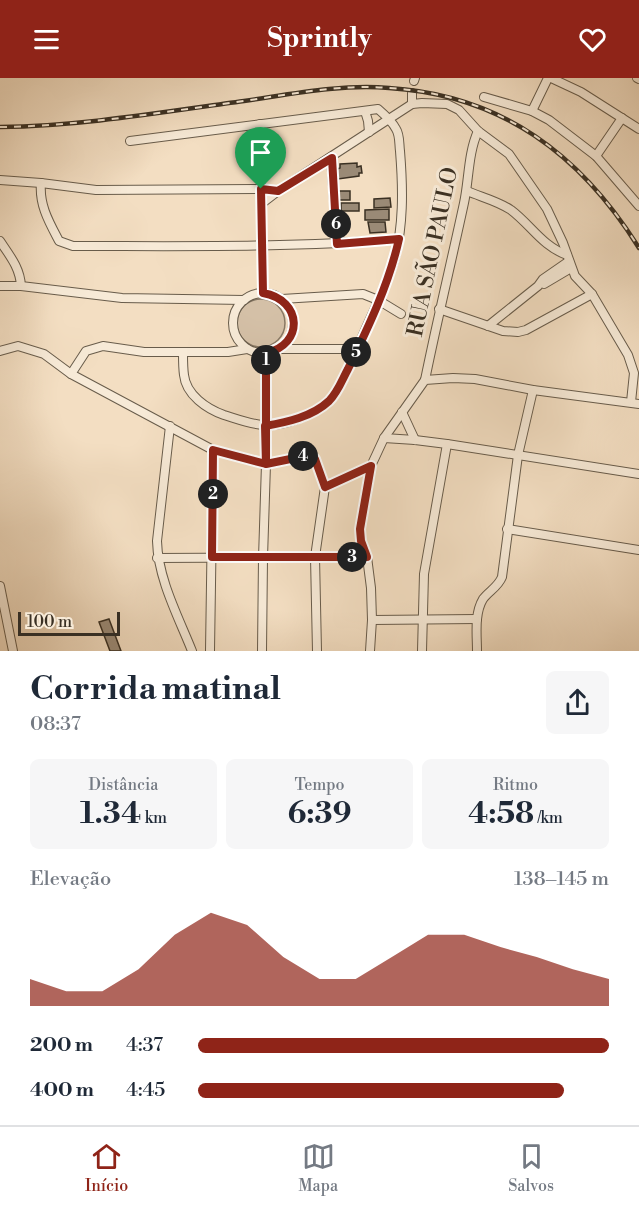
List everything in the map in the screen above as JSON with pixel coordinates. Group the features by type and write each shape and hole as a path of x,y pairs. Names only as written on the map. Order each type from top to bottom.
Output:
{"street":[{"path":"532,111 550,78 581,92 639,129"},
{"path":"412,93 412,104"},
{"path":"484,97 532,111 549,120 596,156 639,206"},
{"path":"261,204 412,104 447,104 459,110 478,131 509,154 547,209 560,234 574,276 592,294 632,364 635,403 533,390 476,379 425,380 384,438 371,466 360,529 371,588 370,651"},
{"path":"130,141 378,109 389,118 398,131 402,174 401,219 394,262 358,349 335,395 328,402 303,417 265,426 247,422 216,412 204,405 191,392 184,376 183,353"},
{"path":"365,111 369,132"},
{"path":"596,156 622,118"},
{"path":"260,124 263,293"},
{"name":"RUA SÃO PAULO","path":"425,380 467,191 473,142 478,131"},
{"path":"332,158 337,244"},
{"path":"0,180 96,190 261,189 278,191"},
{"path":"41,183 40,195 45,213 59,241 73,246 261,246 337,244 399,239"},
{"path":"467,191 509,209 550,247 569,261"},
{"path":"0,241 17,267 21,286"},
{"path":"488,326 538,286 543,279 569,261"},
{"path":"0,286 21,286 122,298 244,300"},
{"path":"282,299 357,293 369,295 401,314"},
{"path":"280,349 293,329 294,320 288,305 273,294 253,295 244,300 234,315 234,332 247,349 256,353 280,349 358,349"},
{"path":"439,309 512,332 526,330 592,294"},
{"path":"228,352 238,340"},
{"path":"0,351 18,346 44,354 71,374 213,450 266,464 310,455 315,459 325,487 315,556 317,651"},
{"path":"71,374 86,351 103,346 144,352 183,353 228,352 247,349"},
{"path":"262,651 266,353"},
{"path":"477,651 477,619 483,599 502,578 518,455 533,390"},
{"path":"402,412 415,440"},
{"path":"170,426 157,541 158,558 161,572 192,651"},
{"path":"384,438 447,444 639,474"},
{"path":"422,651 424,574 447,444"},
{"path":"210,651 213,450"},
{"path":"325,487 371,466"},
{"path":"507,529 639,550"},
{"path":"158,558 367,557"},
{"path":"0,586 13,651"},
{"path":"372,620 477,619"}],"shaded area":[{"path":"261,299 278,306 285,323 278,340 261,347 244,340 237,323 244,306"}],"building":[{"path":"357,163 357,167 361,166 362,173 359,173 359,176 338,179 337,169 340,168 340,164"},
{"path":"339,191 350,191 350,200 339,200"},
{"path":"390,198 391,207 374,208 374,199"},
{"path":"341,203 359,203 359,211 341,211"},
{"path":"389,209 389,220 365,220 365,210"},
{"path":"368,222 385,222 386,232 370,233"},
{"path":"109,619 121,651 110,651 99,622"}],"railway":[{"path":"0,127 122,118 353,87 430,93 468,103 502,117 535,136 564,158 591,185 639,248"}],"route":[{"path":"261,189 263,293 273,294 288,305 294,320 293,329 280,349 266,353 265,426 266,464 213,450 212,557 367,557 361,541 360,529 371,466 325,487 313,456 266,464 265,426 303,417 318,409 335,395 358,349 387,281 399,239 337,244 332,158 278,191 261,189"}]}
